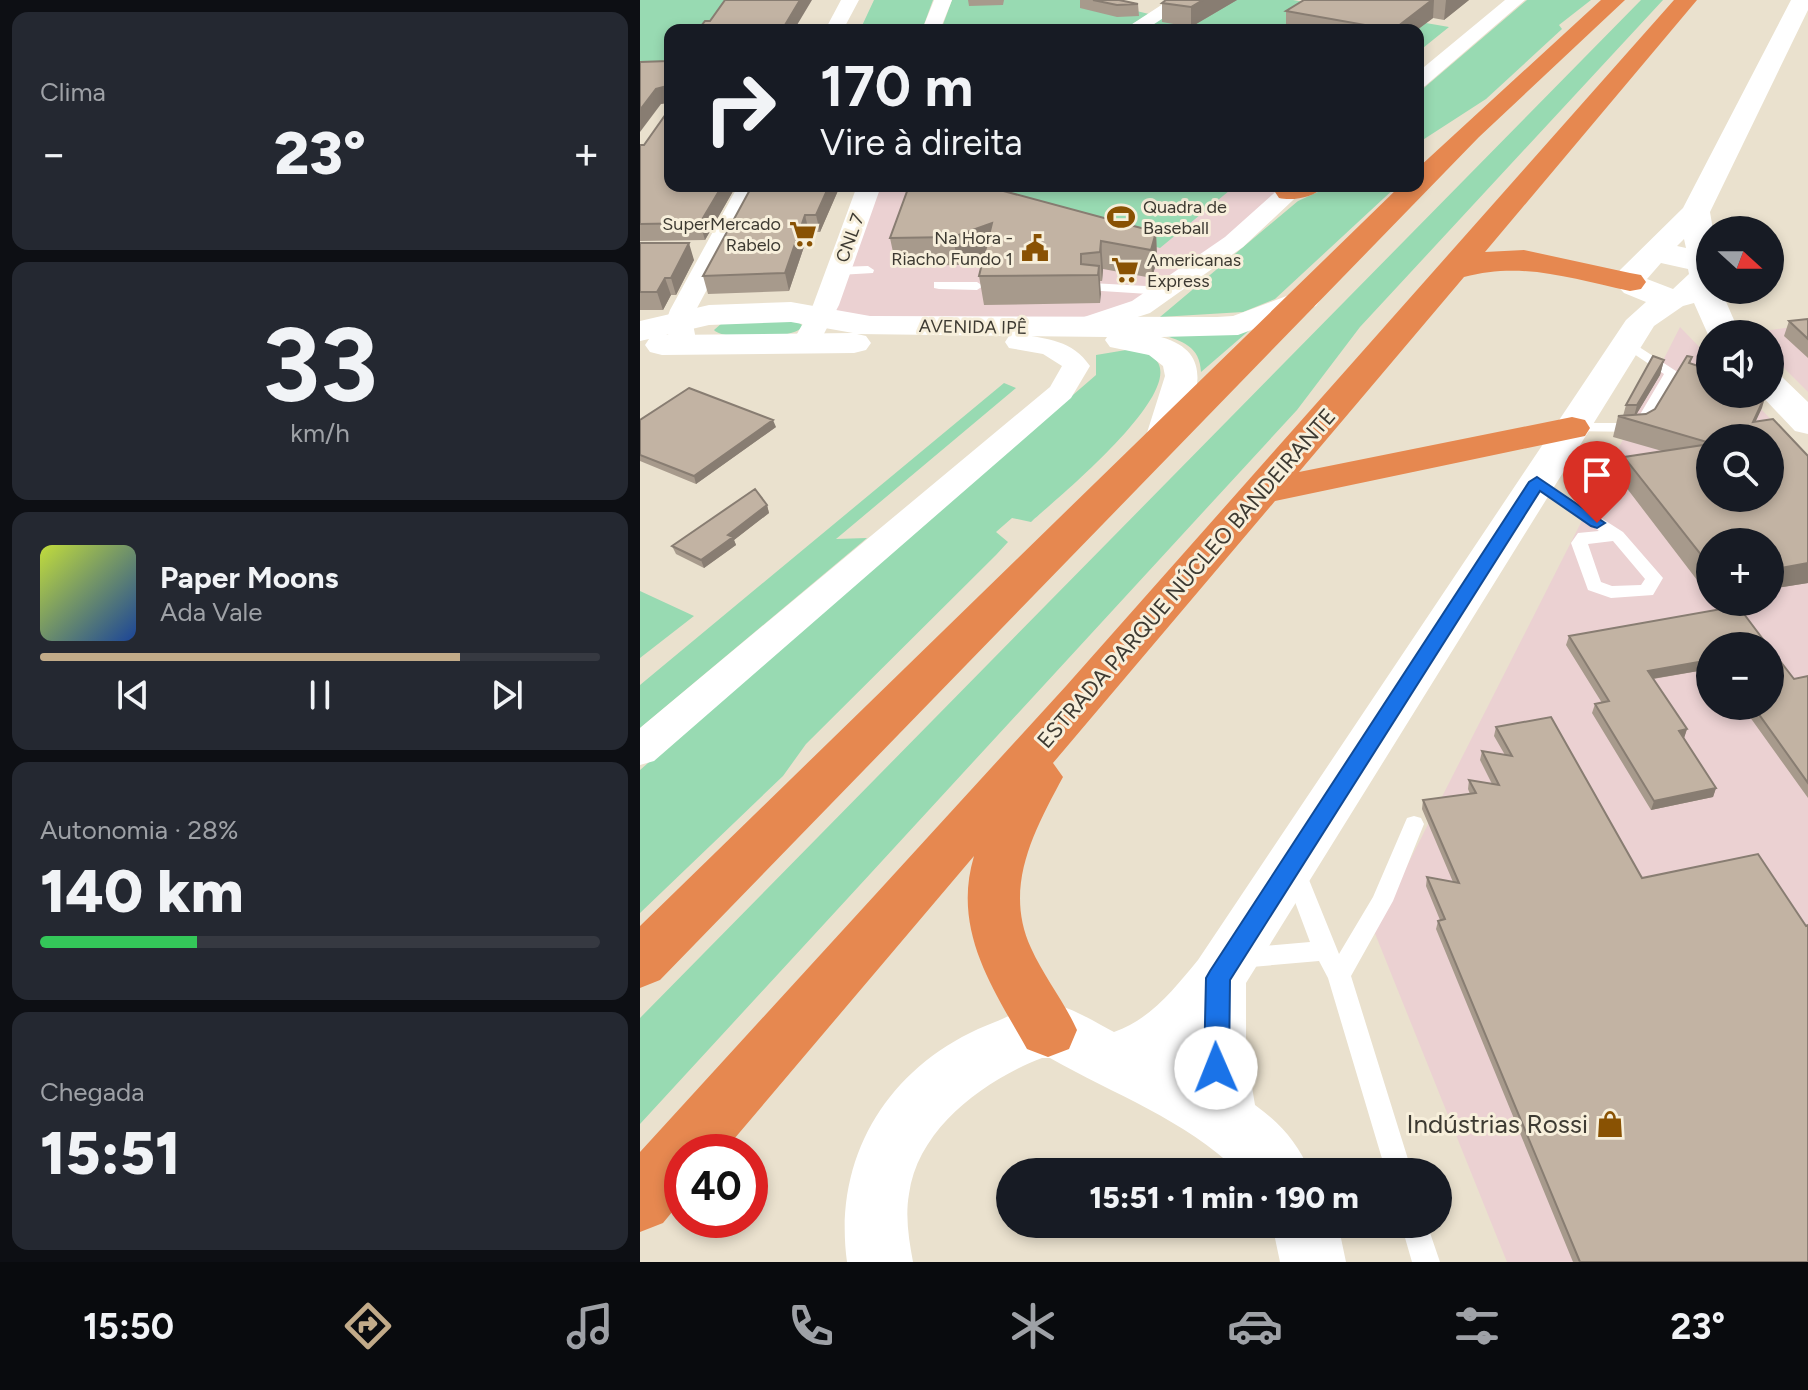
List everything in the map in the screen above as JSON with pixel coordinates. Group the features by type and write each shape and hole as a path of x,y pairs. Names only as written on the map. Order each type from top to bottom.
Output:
{"highway":[{"path":"1424,178 1470,131 1614,0"},
{"name":"ESTRADA PARQUE NÚCLEO BANDEIRANTE","path":"640,1200 1082,698 1450,271 1524,219 1683,1"},
{"path":"1424,147 1470,131"},
{"path":"640,963 1410,192"},
{"path":"1524,219 1560,241 1659,289"},
{"path":"1450,271 1494,259 1524,259 1659,289"},
{"path":"1261,492 1572,428"},
{"path":"1048,1030 1013,972 996,932 992,873 1007,831 1082,698"}],"street":[{"path":"837,24 850,0"},
{"path":"933,24 943,0"},
{"path":"1142,24 1182,0"},
{"path":"1424,77 1516,0"},
{"path":"1134,6 1162,12"},
{"path":"1117,1059 1151,1049 1177,1028 1224,969 1659,289 1695,212 1801,9"},
{"path":"681,335 685,304 747,192"},
{"name":"CNL 7","path":"818,307 866,192"},
{"path":"1079,328 1141,307 1234,242 1293,192"},
{"path":"1659,289 1695,212"},
{"path":"685,250 715,250"},
{"path":"697,286 709,305 723,314"},
{"path":"1659,289 1702,320"},
{"name":"AVENIDA IPÊ","path":"640,346 818,307 870,326 1079,328 1238,325 1305,299"},
{"name":"AVENIDA IPÊ","path":"640,331 681,335 723,314 818,307 1019,342 1121,340 1167,350 1177,358 1182,376 1164,439"},
{"path":"640,750 1061,392 1076,366 1070,356 1057,349 1019,342"},
{"path":"1784,398 1808,423"},
{"path":"1224,969 1215,1049 1218,1086 1230,1123"},
{"path":"880,1262 874,1227 879,1183 909,1123 928,1098 958,1071 1000,1045 1048,1030 1117,1059 1230,1123 1264,1158"},
{"path":"1308,1238 1313,1262"}],"lane":[{"path":"818,307 868,270"},
{"path":"939,285 977,286"},
{"path":"1091,287 1164,291"},
{"path":"1537,482 1617,536"},
{"path":"1339,975 1382,901 1414,824"},
{"path":"1292,864 1325,951 1339,975 1395,1158"},
{"path":"1224,969 1325,951"},
{"path":"1418,1238 1426,1262"}],"shaded area":[{"path":"869,192 1291,192 1104,324 818,318"},
{"path":"1808,325 1808,392 1784,368 1784,328"},
{"path":"1680,327 1696,344 1696,408 1760,408 1776,424 1696,424 1696,512 1784,512 1784,433 1808,457 1808,1262 1507,1262 1374,931"}],"green space":[{"path":"640,0 726,0 707,24 664,24 664,63 640,64"},
{"path":"874,0 933,0 924,24 863,24"},
{"path":"952,0 1091,0 1149,14 1133,24 943,24"},
{"path":"1293,0 1449,27 1424,47 1424,24 1152,24 1186,3"},
{"path":"1527,0 1591,0 1559,25 1562,29 1486,99 1424,139 1424,88"},
{"path":"1641,0 1663,0 1360,327 1297,410 640,1124 640,1018"},
{"name":"Quadra de Baseball","path":"950,192 1228,192 1160,248"},
{"path":"1318,192 1391,192 1275,299 1243,312 1160,317 1298,201"},
{"path":"764,320 798,322 803,326 787,334 759,337 731,336 714,330 722,323"},
{"path":"1252,328 1201,372 1193,350 1160,334"},
{"path":"1126,350 1154,358 1160,376 1149,401 1127,430 1031,522 1012,518 996,532 1008,542 996,555 806,744 783,776 640,913 640,770 1096,375 1096,355"},
{"path":"1004,383 1016,388 836,539 867,538 640,728 640,685"},
{"path":"640,591 694,616 640,658"}],"building":[{"path":"725,0 800,0 786,24 703,24 710,21"},
{"path":"1093,0 1119,0 1138,4 1117,5"},
{"path":"1166,0 1203,0 1191,7 1162,3"},
{"path":"1304,0 1432,0 1401,24 1359,24 1286,11"},
{"path":"664,61 664,87 656,89 640,110 640,62"},
{"path":"664,117 664,192 718,192 700,223 640,224 640,145 644,145"},
{"path":"749,192 826,192 816,215 805,215 785,273 703,276"},
{"path":"907,192 1007,192 1156,232 1151,250 1101,241 1100,252 1081,254 1081,264 1099,266 1098,275 979,276 992,223 953,237 890,238"},
{"path":"640,243 689,243 671,278 665,278 657,292 640,292"},
{"path":"1808,319 1808,339 1789,321"},
{"path":"1653,356 1664,360 1637,405 1626,405"},
{"path":"1687,356 1692,357 1689,363 1696,365 1696,408 1760,408 1753,422 1773,419 1778,424 1696,424 1696,439 1618,416 1646,414 1655,409"},
{"path":"689,388 773,420 694,476 640,455 640,420"},
{"path":"1784,431 1808,456 1808,563 1784,567 1784,528 1696,528 1696,548 1624,457 1696,446 1696,512 1784,512"},
{"path":"755,489 767,505 728,535 733,537 701,560 672,546"},
{"path":"1696,613 1696,616 1746,616 1758,632 1696,632 1696,662 1648,671 1687,729 1679,731 1716,788 1654,801 1595,704 1609,701 1569,636"},
{"path":"1784,666 1794,679 1808,676 1808,783 1763,720 1784,720"},
{"path":"1551,717 1642,878 1758,854 1808,925 1808,1262 1580,1262 1438,921 1445,919 1427,877 1459,883 1423,800 1476,793 1469,780 1499,785 1482,751 1512,756 1496,727"}],"place":[{"name":"Quadra de Baseball","path":"1121,217"},
{"name":"SuperMercado Rabelo","path":"803,234"},
{"name":"Na Hora - Riacho Fundo 1","path":"1035,248"},
{"name":"Americanas Express","path":"1125,270"},
{"name":"Indústrias Rossi","path":"1610,1124"}],"route":[{"path":"1216,1068 1218,978 1537,482 1597,523"}]}
